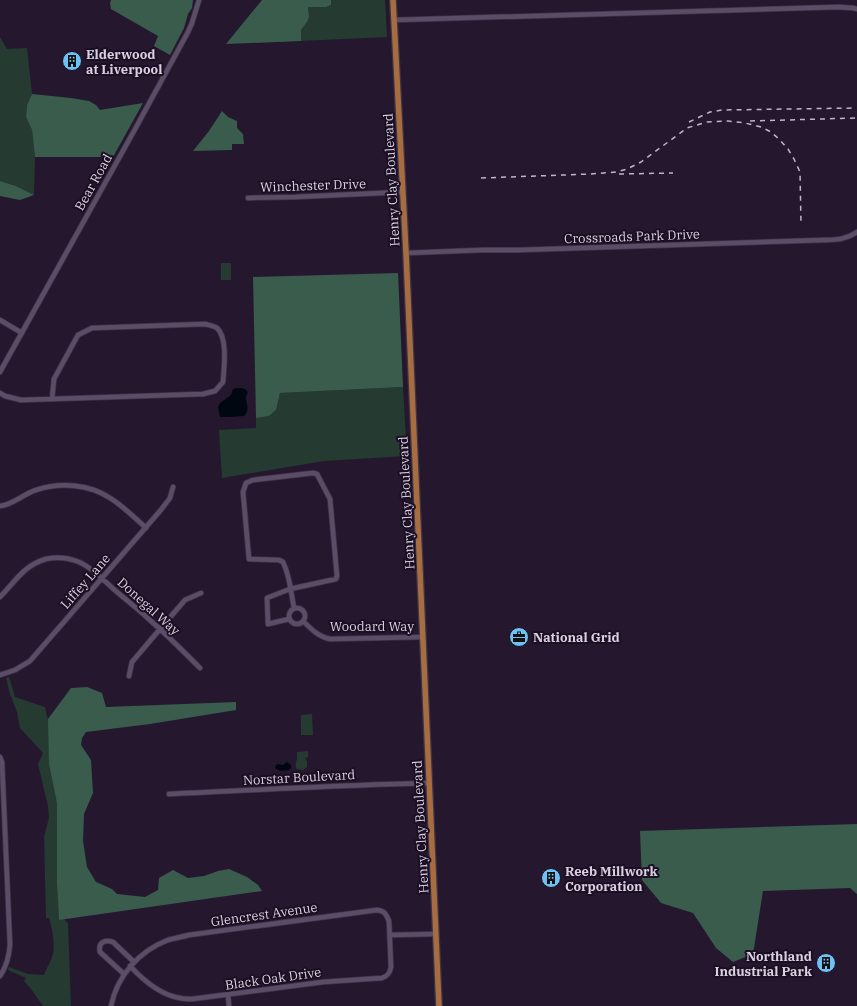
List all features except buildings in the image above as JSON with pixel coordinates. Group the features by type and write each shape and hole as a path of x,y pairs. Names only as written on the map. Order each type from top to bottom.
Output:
{"main road":[{"name":"Henry Clay Boulevard","path":"393,0 406,253 439,1006"}],"street":[{"name":"Bear Road","path":"0,372 188,32 196,13 199,0"},
{"path":"394,20 838,7 857,9"},
{"name":"Winchester Drive","path":"248,198 403,192"},
{"name":"Crossroads Park Drive","path":"406,253 839,240 857,232"},
{"path":"0,320 22,332"},
{"path":"0,393 5,396 21,400 52,399 203,394 215,391 224,382 224,347 221,333 216,327 204,324 92,328 78,335 54,379 52,399"},
{"name":"Woodard Way","path":"303,621 296,624 289,619 268,624 267,598 290,589 336,579 337,576 330,499 317,474 313,472 253,480 246,483 243,492 249,559 279,560 283,562 287,569 290,589 294,608 298,608 304,612 303,621"},
{"path":"0,506 10,504 34,490 47,486 70,485 88,488 110,498 146,528"},
{"name":"Liffey Lane","path":"0,675 15,670 30,661 146,528 170,498 173,486"},
{"name":"Donegal Way","path":"0,597 24,570 35,563 45,559 55,558 77,561 84,564 160,629 200,668"},
{"path":"129,676 132,662 185,600 201,593"},
{"path":"289,619 290,612 294,608"},
{"name":"Woodard Way","path":"303,621 320,636 330,639 423,637"},
{"path":"0,757 2,762 10,944 8,959 0,976"},
{"name":"Norstar Boulevard","path":"169,794 429,782"},
{"name":"Glencrest Avenue","path":"111,1006 113,996 124,974 130,966 143,954 155,946 169,940 189,935 377,910 382,911 386,915 389,921 390,935"},
{"path":"390,935 436,934"},
{"name":"Black Oak Drive","path":"130,966 137,974 165,994 179,998 192,999 323,982 382,978 390,973 392,967 390,935"},
{"path":"124,974 100,952 99,946 108,940 113,942 134,962"},
{"path":"228,995 229,1006"}],"green space":[{"path":"111,0 193,0 192,8 188,14 184,28 170,55 154,46 158,36 111,9"},
{"path":"262,0 331,0 331,5 326,7 308,7 309,17 301,30 301,41 226,44"},
{"path":"331,0 385,0 387,37 301,41 301,30 308,17 308,6 326,7 331,5"},
{"path":"0,37 7,49 27,48 32,94 27,105 26,117 32,130 35,157 34,195 16,186 0,181"},
{"path":"32,94 89,101 96,105 100,110 143,103 113,157 35,157 32,130 26,117 27,105"},
{"path":"222,111 228,117 237,121 237,128 243,134 244,144 232,144 232,150 193,151 209,131"},
{"path":"0,181 16,186 34,195 20,200 0,196"},
{"path":"221,263 231,263 231,280 221,280"},
{"path":"398,273 403,387 280,393 276,410 269,416 256,418 253,277"},
{"path":"403,387 407,456 324,461 222,478 219,430 256,428 256,418 269,416 276,410 280,393"},
{"path":"9,677 15,697 45,707 52,737 59,798 62,916 68,924 71,1006 43,1006 24,981 26,978 8,970 9,967 28,974 44,975 52,957 54,948 49,918 46,918 44,837 49,818 48,806 38,764 43,753 20,728 17,712 6,678"},
{"path":"87,687 102,693 106,707 236,702 236,710 150,724 86,732 82,738 81,745 91,760 93,793 84,814 83,841 87,867 96,882 112,889 117,894 145,897 158,890 159,878 173,870 188,878 204,876 229,869 247,877 258,885 262,891 59,920 57,885 57,803 49,764 48,719 71,688"},
{"path":"312,714 313,735 301,735 301,715"},
{"path":"308,751 308,757 305,758 307,761 307,767 303,770 297,769 297,752"},
{"path":"857,824 857,894 850,888 763,891 753,954 733,962 716,948 693,913 661,903 642,880 640,831"}],"shaded area":[{"path":"243,388 248,392 246,398 248,408 246,414 244,416 220,417 218,407 220,403 231,395 233,389"},
{"path":"287,762 291,765 289,770 280,771 275,768 278,764 283,765"}],"railway":[{"path":"689,122 710,112 722,110 855,108"},
{"path":"750,121 857,118"},
{"path":"481,178 616,172 627,169 641,162 687,128 707,122 728,121 745,123 761,127 771,132 788,149 794,159 800,172 801,225"},
{"path":"619,174 673,173"}],"place":[{"name":"Elderwood at Liverpool","path":"72,61"},
{"name":"National Grid","path":"519,637"},
{"name":"Reeb Millwork Corporation","path":"551,878"},
{"name":"Northland Industrial Park","path":"826,963"}]}
